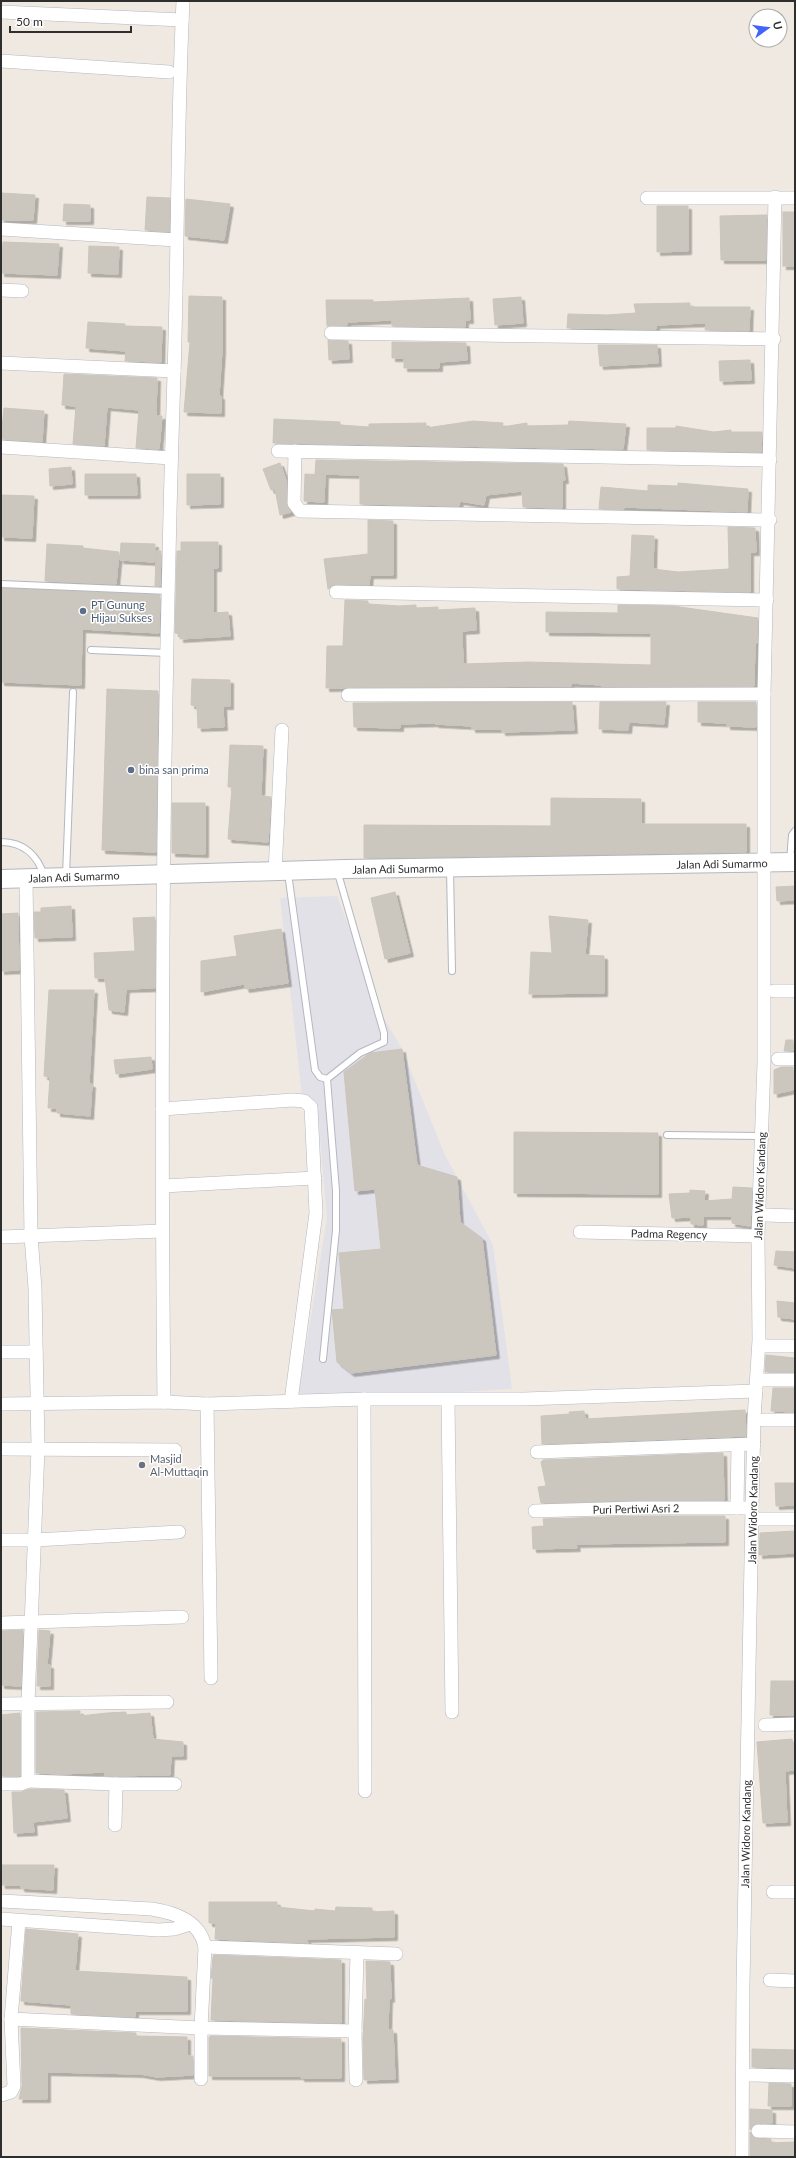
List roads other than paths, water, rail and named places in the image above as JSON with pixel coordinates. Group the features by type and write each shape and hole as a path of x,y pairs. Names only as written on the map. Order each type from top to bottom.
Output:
{"main road":[{"name":"Jalan Adi Sumarmo","path":"1,879 348,869 793,862"}],"street":[{"path":"164,1402 162,1109 164,875 171,458 182,20 184,1"},
{"path":"1,12 182,20"},
{"path":"1,61 169,72"},
{"name":"Jalan Widoro Kandang","path":"742,2157 743,1984 755,1513 754,1444 759,1340 758,1236 765,998 763,863 764,694 770,520 776,197"},
{"path":"647,198 795,198"},
{"path":"1,229 176,240"},
{"path":"1,290 22,292"},
{"path":"331,333 774,339"},
{"path":"1,363 174,371"},
{"path":"1,447 171,458"},
{"path":"278,451 770,460"},
{"path":"294,451 294,503 300,511 770,520"},
{"path":"336,592 768,600"},
{"path":"348,695 764,694"},
{"path":"281,872 282,730"},
{"path":"26,878 31,1236 38,1402 35,1540 28,1704 28,1781"},
{"path":"774,991 795,991"},
{"path":"778,1058 795,1059"},
{"path":"162,1109 304,1100 311,1107 316,1213 291,1401"},
{"path":"163,1186 315,1178"},
{"path":"766,1215 795,1216"},
{"path":"1,1238 162,1231"},
{"name":"Padma Regency","path":"580,1232 758,1236"},
{"path":"764,1346 795,1346"},
{"path":"1,1352 36,1352"},
{"path":"1,1404 38,1402 164,1402 207,1404 364,1399 524,1399 756,1386 795,1380"},
{"path":"364,1399 365,1791"},
{"path":"448,1400 452,1712"},
{"path":"207,1404 211,1678"},
{"path":"763,1420 795,1420"},
{"path":"537,1452 754,1444"},
{"path":"737,1508 738,1445"},
{"path":"1,1449 38,1448 175,1450"},
{"name":"Puri Pertiwi Asri 2","path":"535,1511 637,1508 737,1508 755,1513 795,1519"},
{"path":"1,1540 35,1540 179,1532"},
{"path":"1,1623 182,1617"},
{"path":"1,1704 167,1702"},
{"path":"765,1725 795,1724"},
{"path":"1,1784 21,1784 28,1781 116,1784 175,1784"},
{"path":"115,1825 116,1784"},
{"path":"773,1892 795,1892"},
{"path":"1,1901 167,1911 198,1928 203,1936 205,1947 201,2028 201,2079"},
{"path":"73,1924 75,1905"},
{"path":"1,1920 158,1930 174,1929 190,1924"},
{"path":"1,2095 11,2092 14,2086 11,2019 19,1921"},
{"path":"205,1947 396,1954"},
{"path":"356,2080 355,2031 357,1953"},
{"path":"770,1980 795,1981"},
{"path":"11,2019 201,2028 355,2031"},
{"path":"749,2075 795,2076"},
{"path":"758,2131 795,2132"}],"lane":[{"path":"1,584 169,591"},
{"path":"91,650 168,653"},
{"path":"65,877 73,692"},
{"path":"793,862 792,836 795,831"},
{"path":"1,842 29,850 37,857 44,878"},
{"path":"450,868 452,971"},
{"path":"327,1079 360,1053 384,1042 384,1033 348,869"},
{"path":"281,872 315,1070 320,1077 327,1079"},
{"path":"323,1359 336,1230 336,1192 327,1079"},
{"path":"667,1135 762,1136"}],"place":[{"name":"PT Gunung Hijau Sukses","path":"83,611"},
{"name":"bina san prima","path":"131,770"},
{"name":"Masjid Al-Muttaqin","path":"142,1465"}]}
